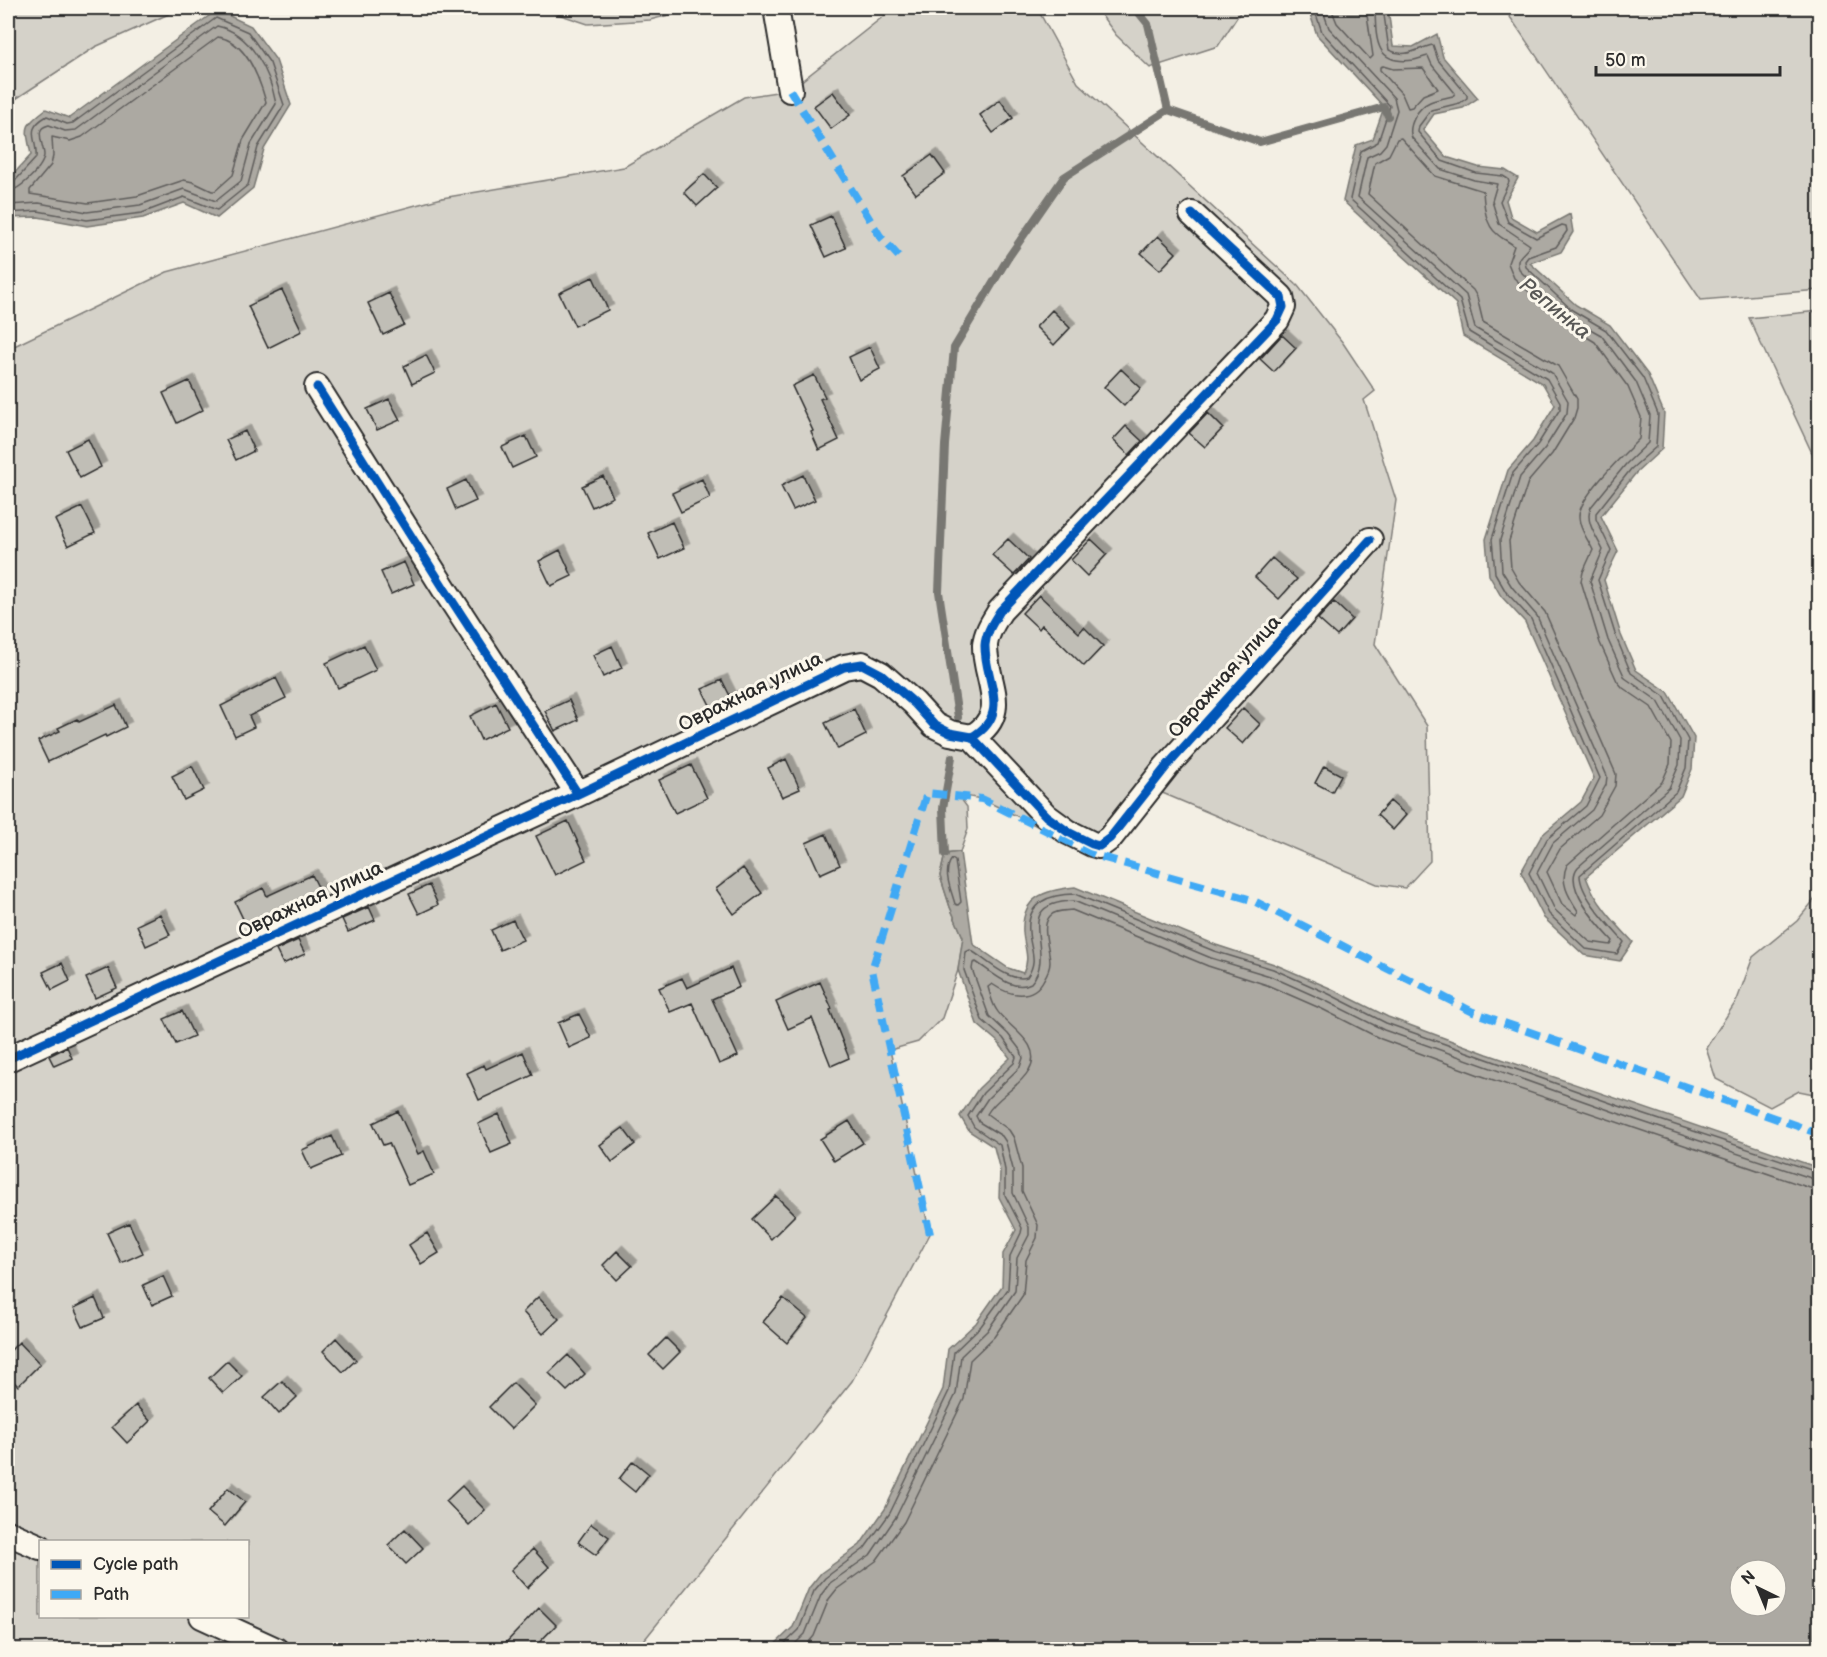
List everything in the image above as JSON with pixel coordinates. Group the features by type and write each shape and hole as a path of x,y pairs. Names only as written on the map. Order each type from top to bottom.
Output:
{"street":[{"path":"776,8 790,90"},
{"path":"972,737 984,730 992,718 995,703 985,643 1000,611 1277,320 1283,307 1281,297 1192,214"},
{"path":"317,387 445,590 578,794"},
{"name":"Овражная улица","path":"8,1059 578,794 844,667 862,664 881,674 914,703 934,725 950,733 972,737 1046,816 1068,832 1092,844 1102,844 1166,767 1370,540"},
{"path":"8,1533 39,1547"},
{"path":"204,1618 276,1650"}],"shaded area":[{"path":"8,8 182,8 95,47 8,104"},
{"path":"540,8 695,8 650,20 588,24"},
{"path":"894,8 1037,8 1078,83 1298,286 1343,343 1375,391 1364,400 1396,500 1375,644 1427,726 1430,861 1405,888 1377,884 1153,789 1098,856 982,799 958,795 967,807 968,829 960,852 945,854 940,876 963,937 958,970 942,1018 918,1042 890,1050 930,1234 852,1381 637,1649 8,1650 8,349 167,272 442,198 624,167 744,97 790,90"},
{"path":"1096,8 1243,8 1218,46 1150,68 1116,35"},
{"path":"1504,8 1819,8 1819,290 1701,300"},
{"path":"1820,311 1819,468 1749,318"},
{"path":"1819,894 1819,1095 1799,1091 1770,1107 1716,1079 1706,1048 1737,1000 1753,957 1797,921"}],"water":[{"path":"1308,8 1388,8 1393,46 1413,47 1437,34 1443,57 1478,98 1463,108 1434,114 1423,130 1446,157 1478,167 1505,170 1518,178 1506,200 1511,217 1537,232 1570,214 1573,232 1561,252 1530,263 1576,305 1610,325 1648,375 1664,413 1662,449 1636,473 1601,516 1618,551 1604,580 1621,635 1636,670 1668,692 1694,738 1692,769 1681,796 1586,877 1600,904 1633,942 1620,961 1584,955 1544,918 1521,872 1542,835 1581,802 1594,778 1525,622 1501,596 1489,575 1486,539 1508,470 1533,441 1555,405 1543,384 1463,336 1456,304 1343,201 1356,145 1373,139 1384,107 1317,35"},
{"path":"217,10 251,26 276,60 291,105 264,149 253,188 217,218 184,203 143,218 87,226 38,217 8,218 8,180 31,155 27,133 29,124 33,120 46,109 69,118"},
{"path":"960,852 973,944 1008,968 1023,973 1027,958 1023,932 1026,910 1037,897 1045,893 1075,887 1216,945 1274,964 1388,1017 1487,1054 1819,1168 1819,1649 770,1649 793,1627 809,1588 821,1573 860,1545 885,1509 943,1389 948,1349 976,1323 1002,1286 1003,1254 1016,1230 999,1197 1000,1171 994,1147 969,1131 960,1116 978,1089 1010,1058 998,1042 977,1024 958,970 963,937 940,876 945,854"}],"building":[{"path":"833,92 850,115 831,129 814,106"},
{"path":"1000,100 1013,118 993,133 980,115"},
{"path":"932,155 945,173 916,194 903,176"},
{"path":"704,174 717,188 697,206 684,192"},
{"path":"831,216 846,248 826,257 811,225"},
{"path":"1158,236 1176,253 1160,270 1141,253"},
{"path":"593,277 608,310 575,326 559,293"},
{"path":"282,290 302,331 268,348 248,306"},
{"path":"389,293 404,325 383,335 368,303"},
{"path":"1052,310 1070,328 1054,345 1036,327"},
{"path":"1282,335 1296,348 1274,372 1260,359"},
{"path":"870,347 880,369 859,380 849,357"},
{"path":"426,355 435,373 412,384 404,366"},
{"path":"1121,369 1141,388 1124,406 1104,387"},
{"path":"814,375 825,397 820,399 839,440 819,450 811,432 813,431 792,386"},
{"path":"189,381 203,410 177,423 163,393"},
{"path":"389,399 400,420 377,430 367,409"},
{"path":"1208,413 1223,428 1205,447 1189,433"},
{"path":"1126,426 1142,441 1129,455 1113,440"},
{"path":"245,431 254,451 236,460 226,440"},
{"path":"526,436 536,457 512,468 502,447"},
{"path":"88,439 101,467 80,478 66,450"},
{"path":"803,475 815,500 793,510 781,486"},
{"path":"603,476 613,497 592,507 582,486"},
{"path":"702,479 710,498 681,512 672,493"},
{"path":"466,480 476,501 456,510 447,489"},
{"path":"82,507 95,533 68,546 55,520"},
{"path":"672,522 684,548 660,559 648,533"},
{"path":"1008,539 1029,559 1014,575 992,555"},
{"path":"1091,539 1107,554 1087,576 1071,560"},
{"path":"560,550 572,576 551,586 539,561"},
{"path":"1272,558 1297,579 1279,599 1255,577"},
{"path":"404,562 414,584 391,594 381,572"},
{"path":"1039,595 1079,633 1084,627 1103,646 1084,666 1042,625 1039,629 1022,613"},
{"path":"1334,602 1352,619 1337,636 1318,619"},
{"path":"364,645 376,670 338,688 326,663"},
{"path":"612,646 622,668 603,677 593,655"},
{"path":"276,678 286,698 249,716 254,727 235,736 221,706"},
{"path":"722,680 733,702 713,711 702,689"},
{"path":"569,700 578,720 555,731 545,711"},
{"path":"496,703 508,727 481,740 470,716"},
{"path":"116,705 126,727 48,762 38,741 60,731 58,728 77,719 79,722"},
{"path":"1243,708 1260,724 1243,744 1225,728"},
{"path":"854,709 866,735 838,749 825,723"},
{"path":"786,759 800,789 782,797 768,768"},
{"path":"691,765 707,798 675,813 659,780"},
{"path":"192,766 204,790 184,800 172,776"},
{"path":"1324,766 1341,775 1332,792 1315,783"},
{"path":"1390,801 1406,815 1393,830 1377,815"},
{"path":"568,821 586,860 555,875 536,836"},
{"path":"826,834 840,865 820,874 806,843"},
{"path":"743,868 762,893 734,914 716,889"},
{"path":"312,875 321,893 284,910 286,914 264,924 261,918 246,925 235,902 263,888 267,896"},
{"path":"429,885 438,905 419,914 409,894"},
{"path":"369,907 375,920 348,932 342,919"},
{"path":"160,914 170,935 146,946 137,925"},
{"path":"513,920 523,940 500,950 491,930"},
{"path":"298,940 305,954 283,964 276,950"},
{"path":"62,963 70,981 52,990 43,972"},
{"path":"108,968 117,988 95,998 86,978"},
{"path":"731,968 739,987 712,999 738,1056 719,1064 692,1003 670,1012 659,988 682,978 687,988"},
{"path":"820,982 849,1058 831,1066 812,1018 788,1029 776,1002"},
{"path":"182,1011 194,1036 176,1044 164,1019"},
{"path":"579,1014 591,1038 569,1048 558,1023"},
{"path":"67,1047 72,1058 54,1066 49,1056"},
{"path":"523,1052 533,1075 479,1100 467,1073 484,1065 486,1069"},
{"path":"398,1111 418,1154 424,1151 434,1174 408,1185 389,1143 383,1145 373,1123"},
{"path":"499,1114 512,1144 491,1153 478,1124"},
{"path":"849,1121 863,1143 834,1161 820,1139"},
{"path":"623,1128 635,1144 612,1162 600,1145"},
{"path":"332,1136 341,1156 311,1169 302,1150"},
{"path":"776,1196 795,1215 771,1239 752,1219"},
{"path":"129,1223 143,1253 121,1263 107,1233"},
{"path":"427,1233 439,1253 421,1264 409,1245"},
{"path":"617,1251 632,1266 617,1280 603,1265"},
{"path":"163,1276 172,1296 152,1305 143,1285"},
{"path":"538,1297 559,1319 543,1334 523,1312"},
{"path":"95,1298 104,1318 83,1327 74,1308"},
{"path":"783,1298 807,1318 787,1343 763,1322"},
{"path":"336,1338 356,1360 343,1372 323,1351"},
{"path":"666,1338 680,1352 663,1369 649,1355"},
{"path":"19,1342 40,1364 18,1386 8,1376 8,1353"},
{"path":"568,1355 585,1374 567,1391 549,1373"},
{"path":"227,1361 242,1376 223,1393 209,1378"},
{"path":"282,1381 297,1397 279,1414 264,1397"},
{"path":"513,1383 535,1405 511,1429 489,1407"},
{"path":"136,1405 150,1421 127,1443 112,1427"},
{"path":"633,1461 649,1474 635,1492 619,1479"},
{"path":"462,1486 485,1510 469,1525 446,1501"},
{"path":"228,1488 245,1502 225,1526 208,1512"},
{"path":"591,1524 609,1537 596,1555 578,1542"},
{"path":"405,1529 423,1548 406,1564 388,1545"},
{"path":"533,1549 549,1567 527,1588 511,1570"},
{"path":"539,1608 556,1625 532,1650 499,1650"}],"waterway":[{"name":"Репинка","path":"1135,8 1148,24 1168,110 1260,142 1384,107 1388,116"},
{"path":"958,717 939,592 945,445 954,348 1008,258 1064,177 1168,110"},
{"path":"945,854 943,808 952,757"}],"marked path":[{"path":"790,90 880,236 900,258"},
{"path":"930,1234 872,970 927,793 982,799 1098,856 1252,900 1473,1012 1820,1134"}],"cycle path":[{"path":"972,737 984,728 994,707 985,645 989,631 1000,611 1277,320 1283,307 1281,297 1192,214"},
{"path":"317,387 445,590 578,794"},
{"path":"8,1059 578,794 844,667 862,664 881,674 914,703 934,725 950,733 972,737 1046,816 1068,832 1099,846 1110,838 1166,767 1370,540"}]}
